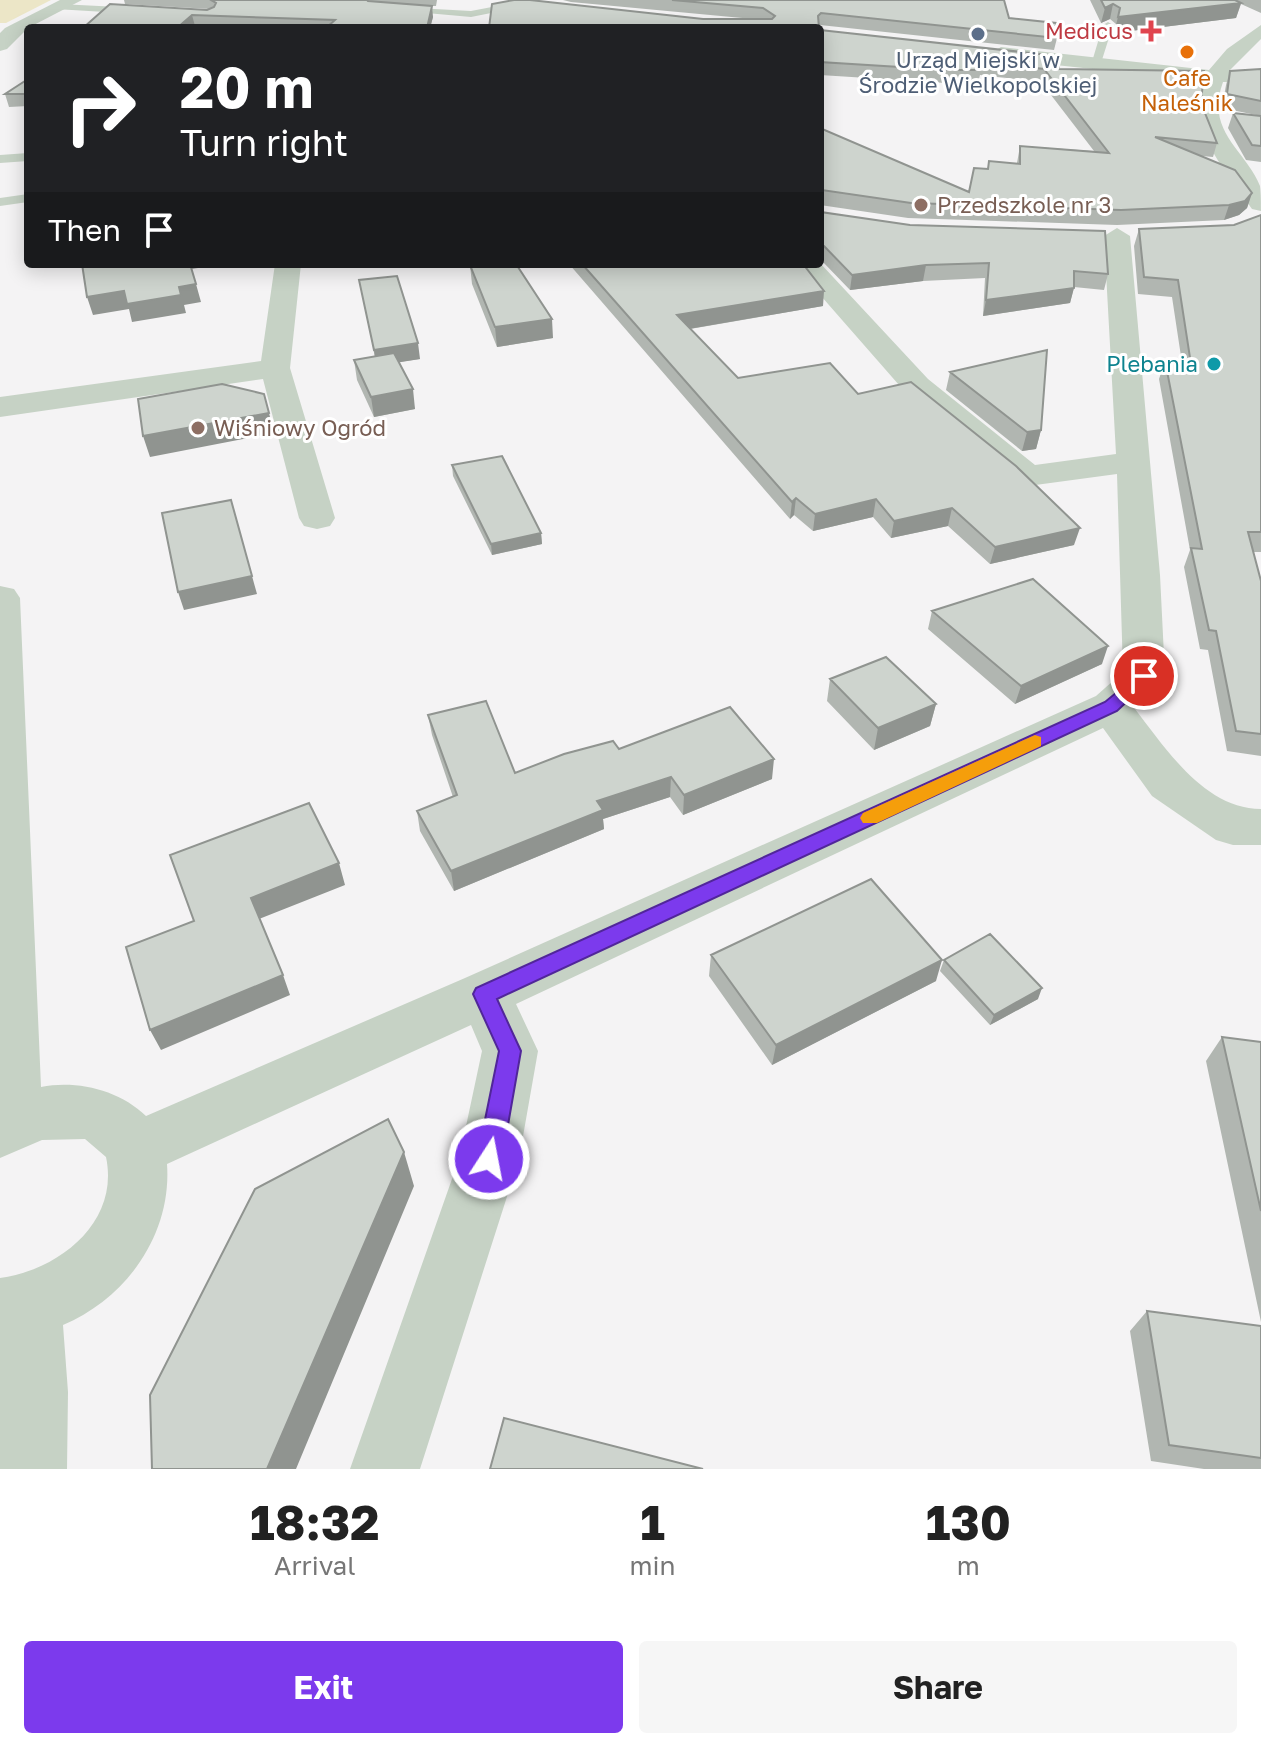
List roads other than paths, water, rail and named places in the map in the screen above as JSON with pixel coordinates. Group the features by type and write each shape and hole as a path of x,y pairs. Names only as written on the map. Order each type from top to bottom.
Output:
{"street":[{"path":"27,24 66,4"},
{"path":"0,45 11,32 24,25"},
{"path":"1257,213 1253,184 1214,135 1220,118 1206,103 1213,76 1261,30"},
{"path":"988,52 1213,76 1261,76"},
{"path":"135,1149 484,994 1111,707 1144,676 1141,575 1117,235"},
{"path":"288,268 275,368 317,518"},
{"path":"810,268 917,386 1028,476 1131,462"},
{"path":"0,407 275,368"},
{"path":"0,598 7,1127 45,1112 88,1113 122,1129 135,1149 141,1176 136,1207 121,1239 97,1268 65,1292 14,1310 34,1392 32,1469"},
{"path":"1111,707 1168,784 1233,827 1261,827"},
{"path":"385,1469 489,1159 510,1051 484,994"}],"lane":[{"path":"66,4 152,12"},
{"path":"389,10 471,14 524,6"},
{"path":"1095,63 1106,29"},
{"path":"0,159 22,157"},
{"path":"0,202 24,199"}],"place":[{"name":"Medicus","path":"1151,31"},
{"name":"Urząd Miejski w Środzie Wielkopolskiej","path":"978,34"},
{"name":"Cafe Naleśnik","path":"1187,52"},
{"name":"Przedszkole nr 3","path":"921,205"},
{"name":"Plebania","path":"1214,364"},
{"name":"Wiśniowy Ogród","path":"198,428"}]}
